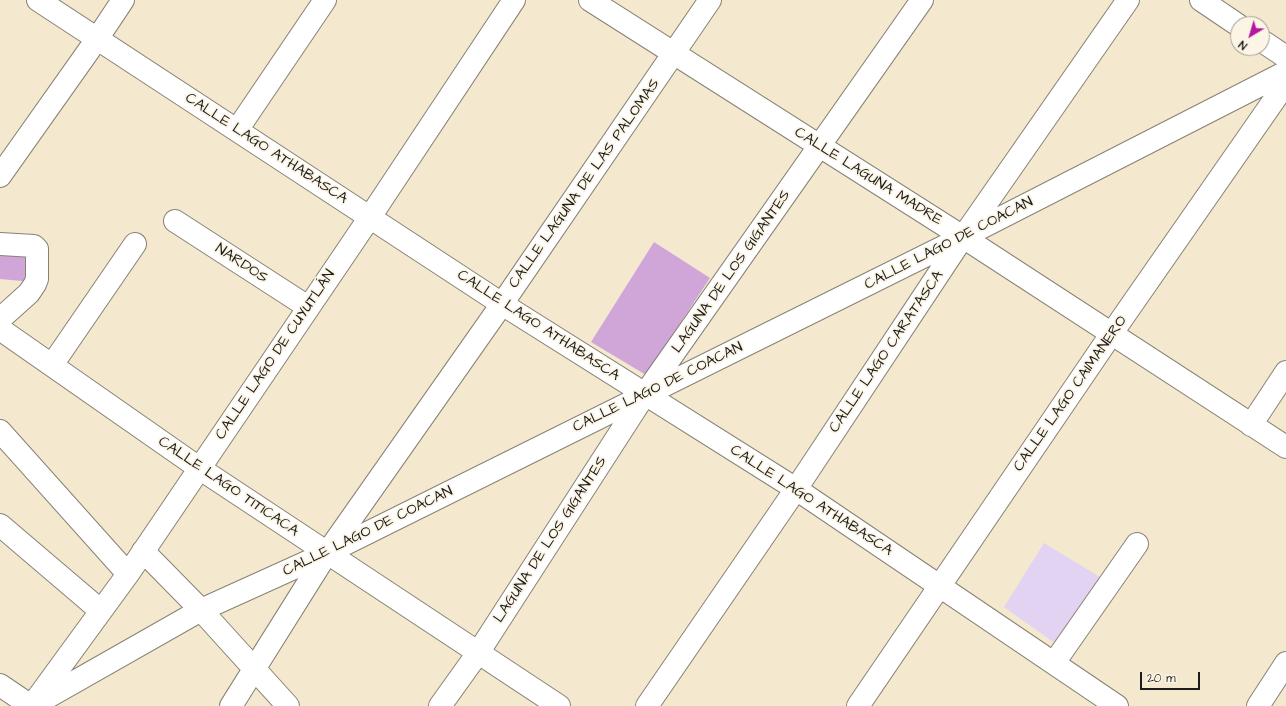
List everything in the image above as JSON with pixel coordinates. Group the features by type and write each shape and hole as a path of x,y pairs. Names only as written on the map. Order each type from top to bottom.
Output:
{"street":[{"name":"CALLE LAGO ATHABASCA","path":"38,0 502,304 796,489 1117,706"},
{"path":"0,176 123,0"},
{"path":"237,130 325,0"},
{"name":"CALLE LAGO DE CUYUTLÁN","path":"31,706 128,574 370,217 514,0"},
{"name":"CALLE LAGUNA MADRE","path":"590,0 963,237 1286,447"},
{"name":"CALLE LAGUNA DE LAS PALOMAS","path":"231,706 327,553 502,304 710,0"},
{"name":"LAGUNA DE LOS GIGANTES","path":"440,706 478,653 645,394 922,0"},
{"name":"CALLE LAGO CARATASCA","path":"647,706 796,489 963,237 1128,0"},
{"path":"1201,0 1230,20"},
{"path":"1270,46 1286,57"},
{"name":"CALLE LAGO DE COACAN","path":"31,706 201,610 327,553 963,237 1286,72"},
{"name":"CALLE LAGO CAIMANERO","path":"858,706 1112,333 1286,83"},
{"name":"NARDOS","path":"175,221 308,307"},
{"path":"0,244 34,246 36,249 37,279 29,292 0,319"},
{"path":"52,366 135,244"},
{"name":"CALLE LAGO TITICACA","path":"0,329 199,468 559,706"},
{"path":"1251,425 1286,372"},
{"path":"0,431 128,574"},
{"path":"0,525 102,611"},
{"path":"1054,662 1137,544"},
{"path":"143,551 201,610 288,706"},
{"path":"1258,706 1286,663"},
{"path":"0,684 31,706"}],"shaded area":[{"path":"1044,543 1103,579 1056,644 1004,607"}],"building":[{"path":"654,242 710,278 646,375 591,342"},
{"path":"0,253 35,255 33,282 0,279"}]}
